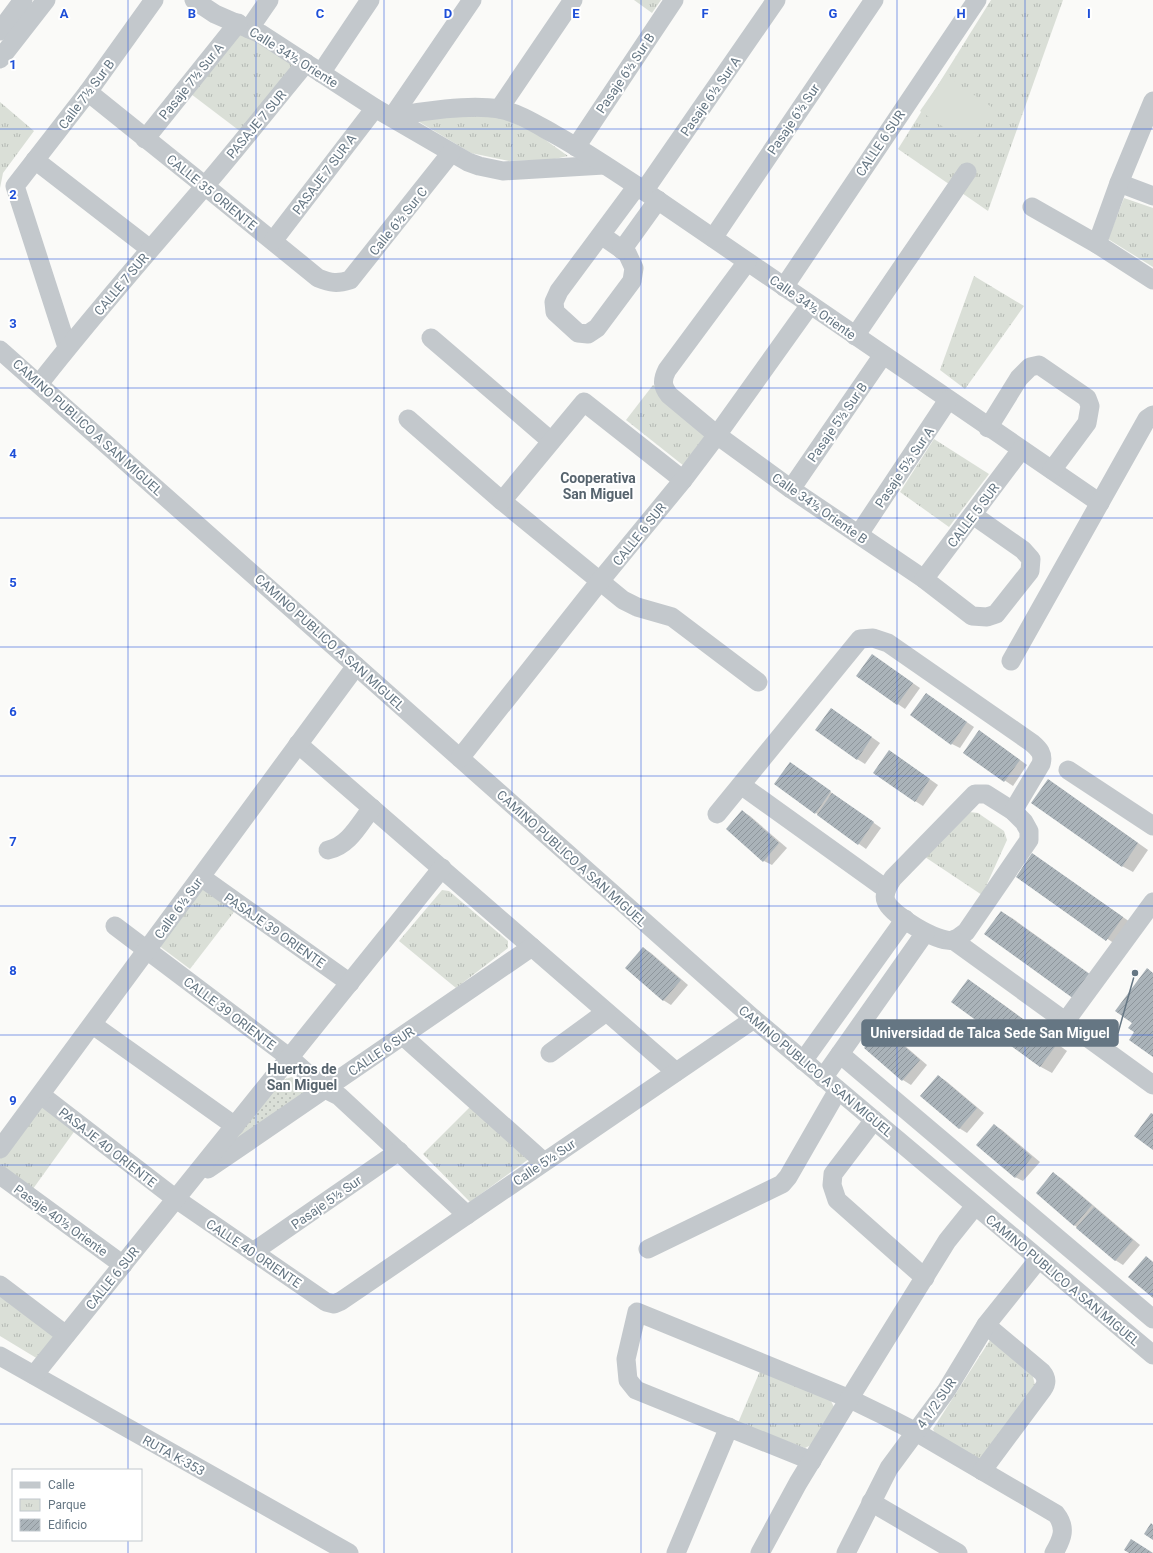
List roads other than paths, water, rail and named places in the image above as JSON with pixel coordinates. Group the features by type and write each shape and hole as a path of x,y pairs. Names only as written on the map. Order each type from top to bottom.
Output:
{"street":[{"path":"0,31 23,0"},
{"path":"0,59 46,0"},
{"name":"Calle 7½ Sur B","path":"67,348 15,186 88,92 154,0"},
{"name":"Calle 34½ Oriente","path":"194,0 215,14 261,34 375,108 451,153 479,166 503,171 604,165"},
{"name":"Pasaje 7½ Sur A","path":"145,139 243,26 269,0"},
{"name":"PASAJE 7 SUR","path":"205,186 314,68 370,0"},
{"path":"392,117 472,0"},
{"path":"499,109 573,0"},
{"name":"Pasaje 6½ Sur B","path":"576,147 674,0"},
{"name":"Pasaje 6½ Sur A","path":"647,192 776,0"},
{"name":"Pasaje 6½ Sur","path":"713,238 874,0"},
{"name":"CALLE 6 SUR","path":"784,287 977,0"},
{"name":"CALLE 35 ORIENTE","path":"88,92 318,278 340,283"},
{"path":"1097,244 1119,183 1153,100"},
{"name":"PASAJE 7 SUR A","path":"273,241 375,108"},
{"name":"Calle 34½ Oriente","path":"392,117 406,114 468,108 499,109 529,119 647,192 883,356 1100,503"},
{"name":"Calle 6½ Sur C","path":"340,283 350,280 451,153"},
{"path":"35,160 150,249"},
{"path":"855,336 967,172"},
{"path":"1119,183 1153,196"},
{"name":"CALLE 7 SUR","path":"39,384 67,348 150,249 205,186"},
{"path":"601,235 626,253 634,268 632,281 597,328 588,334 578,334 555,312 554,302 558,291 601,235 647,192"},
{"path":"622,250 647,192"},
{"path":"1032,207 1097,244 1153,280"},
{"name":"Calle 34½ Oriente B","path":"747,262 667,370 663,379 664,388 669,395 717,435 791,488 924,579 972,616 987,617 996,614 1030,571 1031,559 1023,550 973,515"},
{"name":"CALLE 6 SUR","path":"460,758 600,581 684,480 810,305"},
{"path":"431,338 551,441"},
{"name":"CAMINO PUBLICO A SAN MIGUEL","path":"0,350 754,1019 1038,1260 1153,1355"},
{"name":"Pasaje 5½ Sur B","path":"791,488 883,356"},
{"path":"988,428 1019,378 1030,367 1039,365 1087,398 1090,406 1087,423 1052,470"},
{"name":"Pasaje 5½ Sur A","path":"859,534 948,400"},
{"path":"502,501 584,402 684,480"},
{"path":"1011,661 1147,418 1153,415"},
{"path":"408,419 502,501 623,600 636,607 672,617 758,682"},
{"name":"CALLE 5 SUR","path":"924,579 1021,450"},
{"path":"717,814 860,640 873,638 888,643 1032,743 1041,752 1043,758 1041,764 1013,811"},
{"name":"Calle 6½ Sur","path":"0,1149 93,1025 356,666"},
{"path":"298,744 676,1072"},
{"path":"1068,770 1153,826"},
{"path":"741,785 886,889"},
{"path":"975,794 986,794 1013,811 1024,822 1029,830 1029,840 966,932 953,940 942,940 925,933 894,911 886,901 886,889 892,878 975,794"},
{"path":"328,850 338,847 347,840 372,808"},
{"name":"CALLE 6 SUR","path":"34,1375 442,868"},
{"name":"PASAJE 39 ORIENTE","path":"201,877 350,983"},
{"path":"1065,1022 1153,902"},
{"path":"803,1061 905,919"},
{"name":"CALLE 39 ORIENTE","path":"115,926 290,1058 325,1089 339,1096 467,1215"},
{"path":"823,1078 925,933"},
{"path":"953,940 1153,1085"},
{"name":"CALLE 6 SUR","path":"190,1181 532,947"},
{"path":"550,1053 606,1012"},
{"name":"Calle 5½ Sur","path":"334,1304 341,1301 754,1019"},
{"path":"93,1025 235,1126"},
{"path":"403,1036 544,1162"},
{"path":"840,1054 1153,1319"},
{"path":"648,1249 782,1184 788,1177 838,1090"},
{"name":"PASAJE 40 ORIENTE","path":"41,1095 176,1199"},
{"path":"874,1120 833,1174 832,1185 837,1200 925,1278"},
{"name":"Pasaje 5½ Sur","path":"253,1252 399,1151"},
{"name":"Pasaje 40½ Oriente","path":"0,1175 123,1265"},
{"name":"CALLE 40 ORIENTE","path":"176,1199 326,1302 334,1304"},
{"path":"760,1553 812,1461 947,1240 975,1206"},
{"name":"4 1/2 SUR","path":"846,1553 889,1468 946,1392 986,1326 1038,1260"},
{"path":"0,1285 66,1335"},
{"path":"812,1461 636,1390 628,1380 626,1359 637,1312 850,1399 916,1432 1056,1514 1062,1525 1063,1531 1062,1538 1054,1553"},
{"path":"982,1471 1043,1389 1046,1379 1042,1372 986,1326"},
{"name":"RUTA K-353","path":"0,1356 348,1553"},
{"path":"676,1553 729,1427"},
{"path":"871,1502 958,1553"}],"place":[{"name":"Universidad de Talca Sede San Miguel","path":"1135,973"}],"district":[{"name":"Cooperativa San Miguel","path":"598,486"},
{"name":"Huertos de San Miguel","path":"302,1078"}]}
